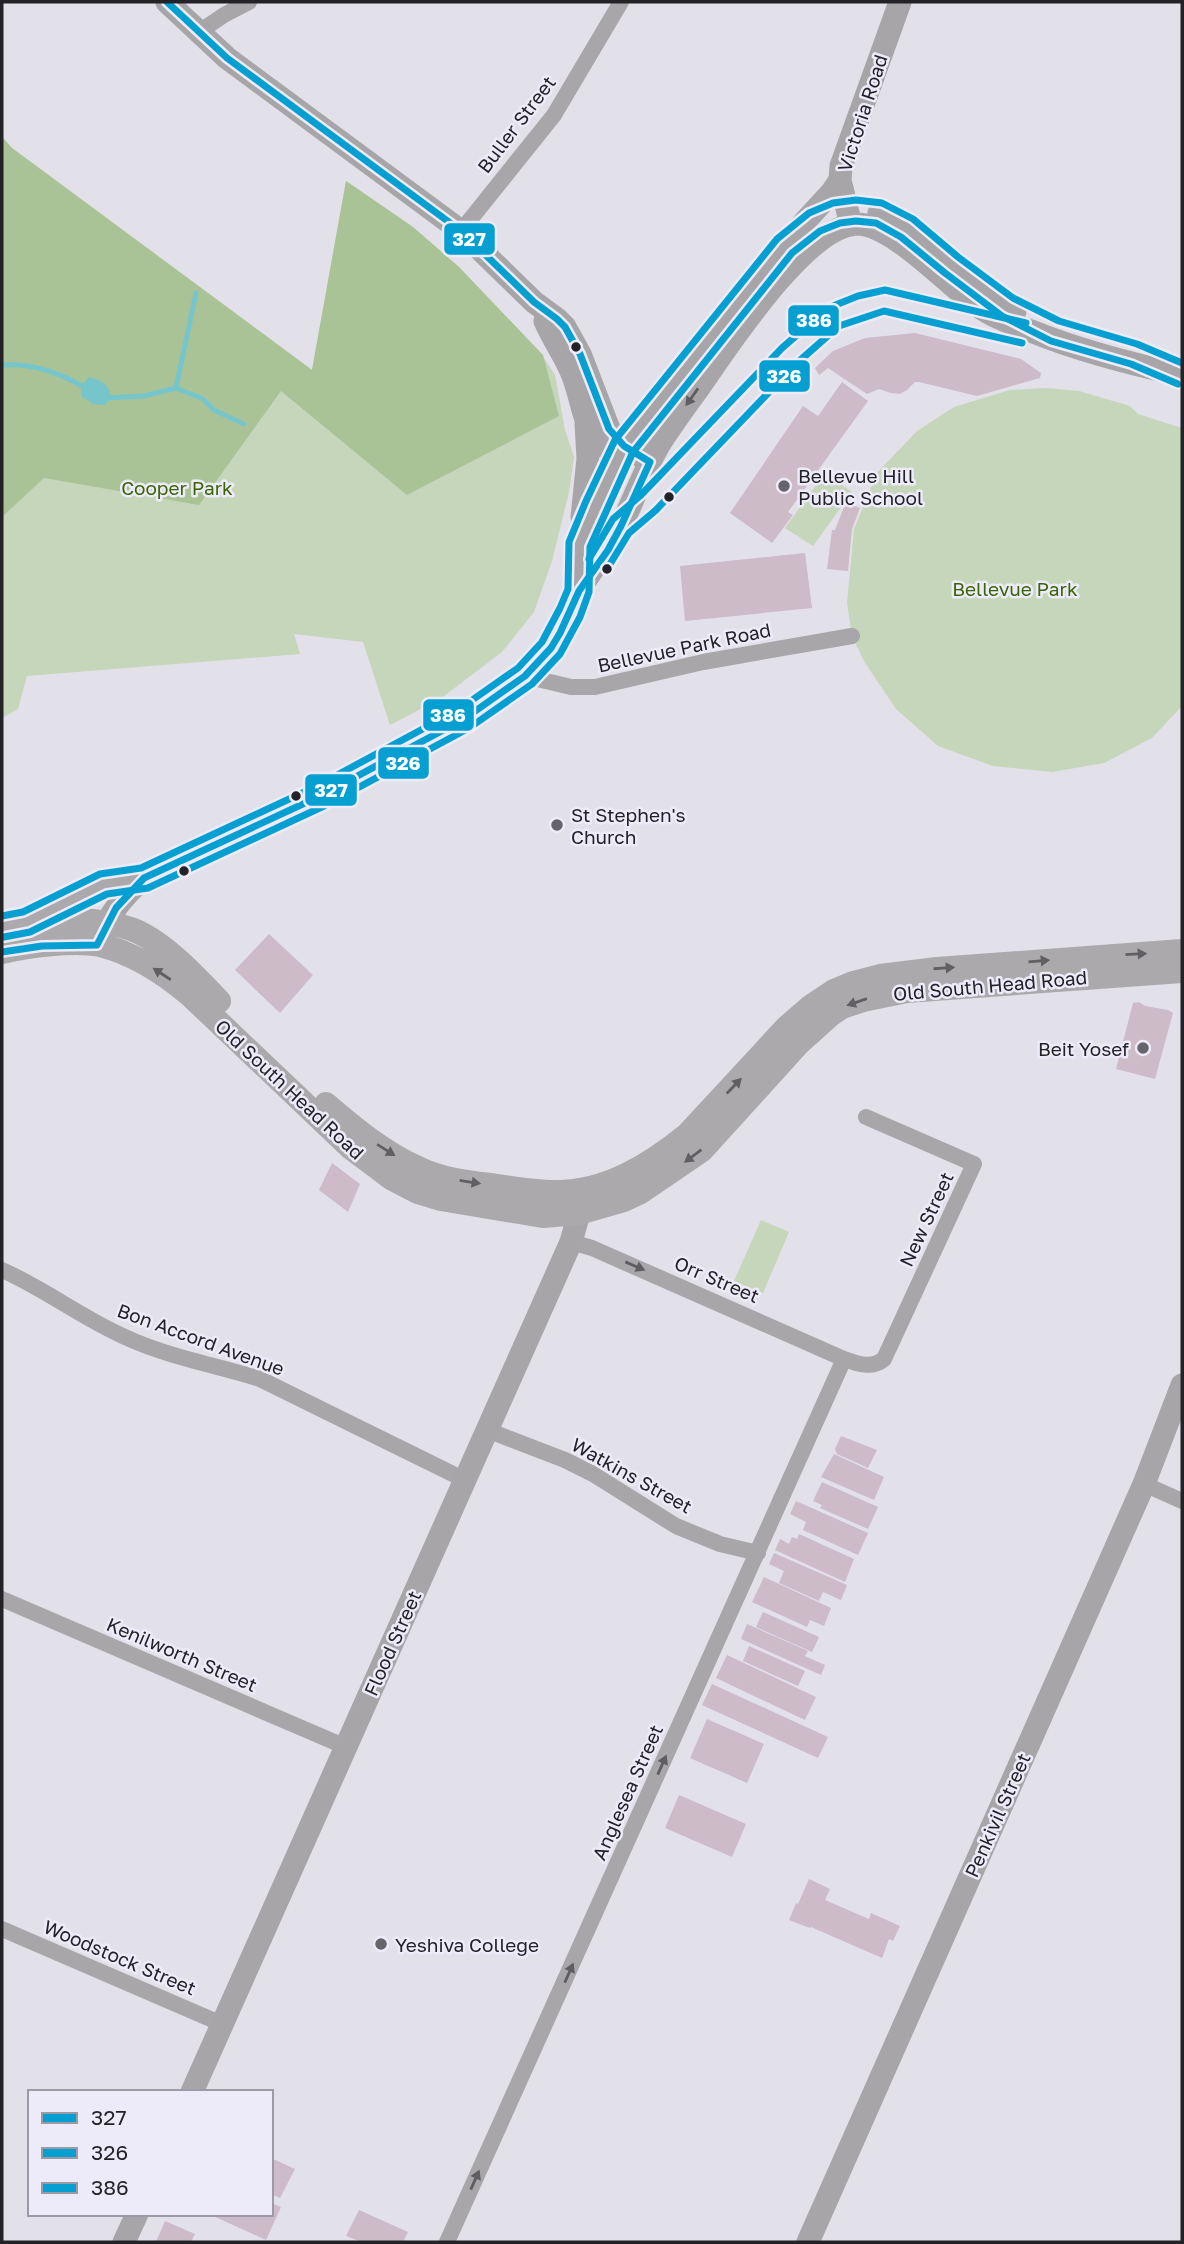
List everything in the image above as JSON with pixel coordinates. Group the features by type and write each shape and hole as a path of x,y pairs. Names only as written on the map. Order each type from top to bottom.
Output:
{"main road":[{"path":"14,924 104,884 144,878"},
{"name":"Old South Head Road","path":"14,924 50,920 101,934"},
{"name":"Old South Head Road","path":"2,952 131,929 162,948 210,991 317,1097 375,1143 416,1168 450,1179 555,1192 579,1202 624,1200 669,1174 702,1150 799,1043 842,1007 880,995 907,991 1182,971"},
{"name":"Old South Head Road","path":"579,1202 600,1187 654,1160 688,1134 788,1027 810,1007 841,988 880,976 937,969 1182,951"}],"street":[{"path":"167,2 228,58 461,231 534,302 565,327 580,354 609,429 621,452"},
{"path":"199,32 249,2"},
{"name":"Buller Street","path":"461,231 554,115 621,2"},
{"name":"Victoria Road","path":"847,221 840,180 845,151 900,2"},
{"path":"579,545 621,452 840,180"},
{"path":"101,934 125,894 144,878 320,796 464,719 525,676 561,633 579,591 608,550 660,444 763,298 814,246 847,221 871,211 888,217 907,228 946,271 1007,307 1055,331 1134,354 1182,374"},
{"path":"785,246 815,222 847,221"},
{"path":"534,302 572,374 586,423 588,459 579,545 579,591"},
{"path":"586,423 599,443 648,468"},
{"name":"Bellevue Park Road","path":"525,676 571,687 595,687 703,662 852,636"},
{"name":"New Street","path":"845,1359 870,1366 884,1359 974,1164 866,1116"},
{"name":"Flood Street","path":"193,2090 571,1241 579,1202"},
{"name":"Orr Street","path":"571,1241 845,1359"},
{"name":"Bon Accord Avenue","path":"2,1270 27,1281 95,1323 129,1339 260,1380 465,1480"},
{"name":"Anglesea Street","path":"447,2242 845,1359"},
{"name":"Penkivil Street","path":"808,2242 1144,1484 1182,1385"},
{"name":"Watkins Street","path":"487,1430 565,1460 593,1474 676,1526 720,1544 758,1553"},
{"path":"1144,1484 1182,1501"},
{"name":"Kenilworth Street","path":"2,1599 346,1747"},
{"name":"Woodstock Street","path":"2,1929 222,2024"},
{"path":"124,2242 136,2216"}],"green space":[{"name":"Cooper Park","path":"2,137 12,148 312,370 346,181 413,227 459,267 542,355 555,375 565,430 574,457 569,492 552,561 534,612 502,652 440,699 390,725 363,642 294,634 300,654 27,676 18,709 2,718"},
{"path":"2,137 12,148 312,370 346,181 413,227 459,267 543,355 559,416 407,495 281,391 199,505 44,478 2,517"},
{"name":"Bellevue Park","path":"1046,388 1079,391 1130,406 1138,414 1182,428 1182,706 1152,738 1104,763 1052,772 993,766 938,746 896,709 865,663 852,636 847,603 854,529 877,473 917,431 954,407 1010,390"},
{"path":"825,473 852,492 813,546 785,528"},
{"path":"761,1220 789,1232 763,1293 734,1281"}],"water":[{"path":"89,377 101,381 109,389 111,398 105,405 93,404 82,397 81,386"}],"building":[{"path":"915,333 1021,359 1041,373 1040,378 977,396 919,382 915,382 900,394 879,389 867,394 828,368 819,375 815,368 833,351 865,338"},
{"path":"842,382 868,401 788,512 793,515 772,543 730,513 803,406 818,416"},
{"path":"846,502 860,508 852,529 848,571 827,569 832,530 835,530"},
{"path":"805,553 812,608 685,621 680,566"},
{"path":"269,934 313,975 280,1013 235,970"},
{"path":"1139,1002 1173,1013 1155,1079 1116,1069 1133,1003"},
{"path":"332,1163 360,1184 348,1212 319,1190"},
{"path":"841,1436 877,1450 868,1468 837,1454 835,1449"},
{"path":"834,1454 884,1477 874,1500 821,1477"},
{"path":"822,1482 878,1507 868,1529 820,1508 822,1505 813,1501"},
{"path":"796,1501 868,1533 858,1555 803,1530 806,1522 790,1514"},
{"path":"799,1534 854,1559 845,1582 775,1550 780,1539 789,1544 792,1537 797,1539"},
{"path":"774,1553 847,1585 841,1600 823,1592 819,1601 779,1583 784,1571 769,1564"},
{"path":"764,1577 831,1608 824,1626 810,1620 807,1627 752,1602"},
{"path":"763,1612 819,1637 812,1652 756,1627"},
{"path":"747,1624 808,1651 805,1656 825,1665 821,1675 741,1639"},
{"path":"749,1646 805,1671 798,1686 743,1661"},
{"path":"727,1655 816,1697 805,1720 716,1678"},
{"path":"712,1684 828,1737 818,1758 702,1705"},
{"path":"707,1719 764,1744 747,1783 690,1758"},
{"path":"679,1795 746,1824 732,1857 665,1828"},
{"path":"809,1879 830,1889 825,1900 869,1919 871,1913 900,1926 893,1941 889,1939 882,1958 789,1920"},
{"path":"273,2159 295,2169 280,2198 273,2195"},
{"path":"273,2204 281,2207 266,2240 213,2216 273,2216"},
{"path":"359,2210 408,2232 403,2242 362,2242 346,2236"},
{"path":"165,2221 195,2234 191,2242 156,2242"}],"waterway":[{"path":"176,388 196,293"},
{"path":"2,365 46,370 87,389"},
{"path":"104,398 144,396 176,388 203,399 214,410 244,424"}],"transit line":[{"name":"327","path":"2,952 42,946 97,945 116,908 144,878 320,796 464,719 525,676 551,648 560,633 579,591 608,550 621,526 650,462 624,446 609,429 580,354 565,327 557,319 534,302 461,231 227,58 167,2"},
{"name":"386","path":"2,916 23,912 100,874 141,868 315,787 458,710 518,668 542,642 560,608 568,589 569,542 615,440 777,239 809,213 833,203 856,200 882,203 913,219 1013,298 1059,321 1137,344 1182,363"},
{"name":"326","path":"4,937 30,932 107,894 148,888 324,806 469,728 532,684 560,654 580,617 589,592 590,547 633,452 792,253 820,231 840,223 876,223 901,237 1002,316 1051,341 1131,364 1178,384"},
{"name":"386","path":"589,559 613,519 641,495 782,348 828,308 858,296 885,290 1026,323"},
{"name":"326","path":"607,569 629,533 656,510 797,363 839,326 884,311 1022,343"}],"place":[{"name":"Bellevue Hill Public School","path":"784,486"},
{"name":"St Stephen's Church","path":"557,825"},
{"name":"Beit Yosef","path":"1143,1048"},
{"name":"Yeshiva College","path":"381,1944"}]}
